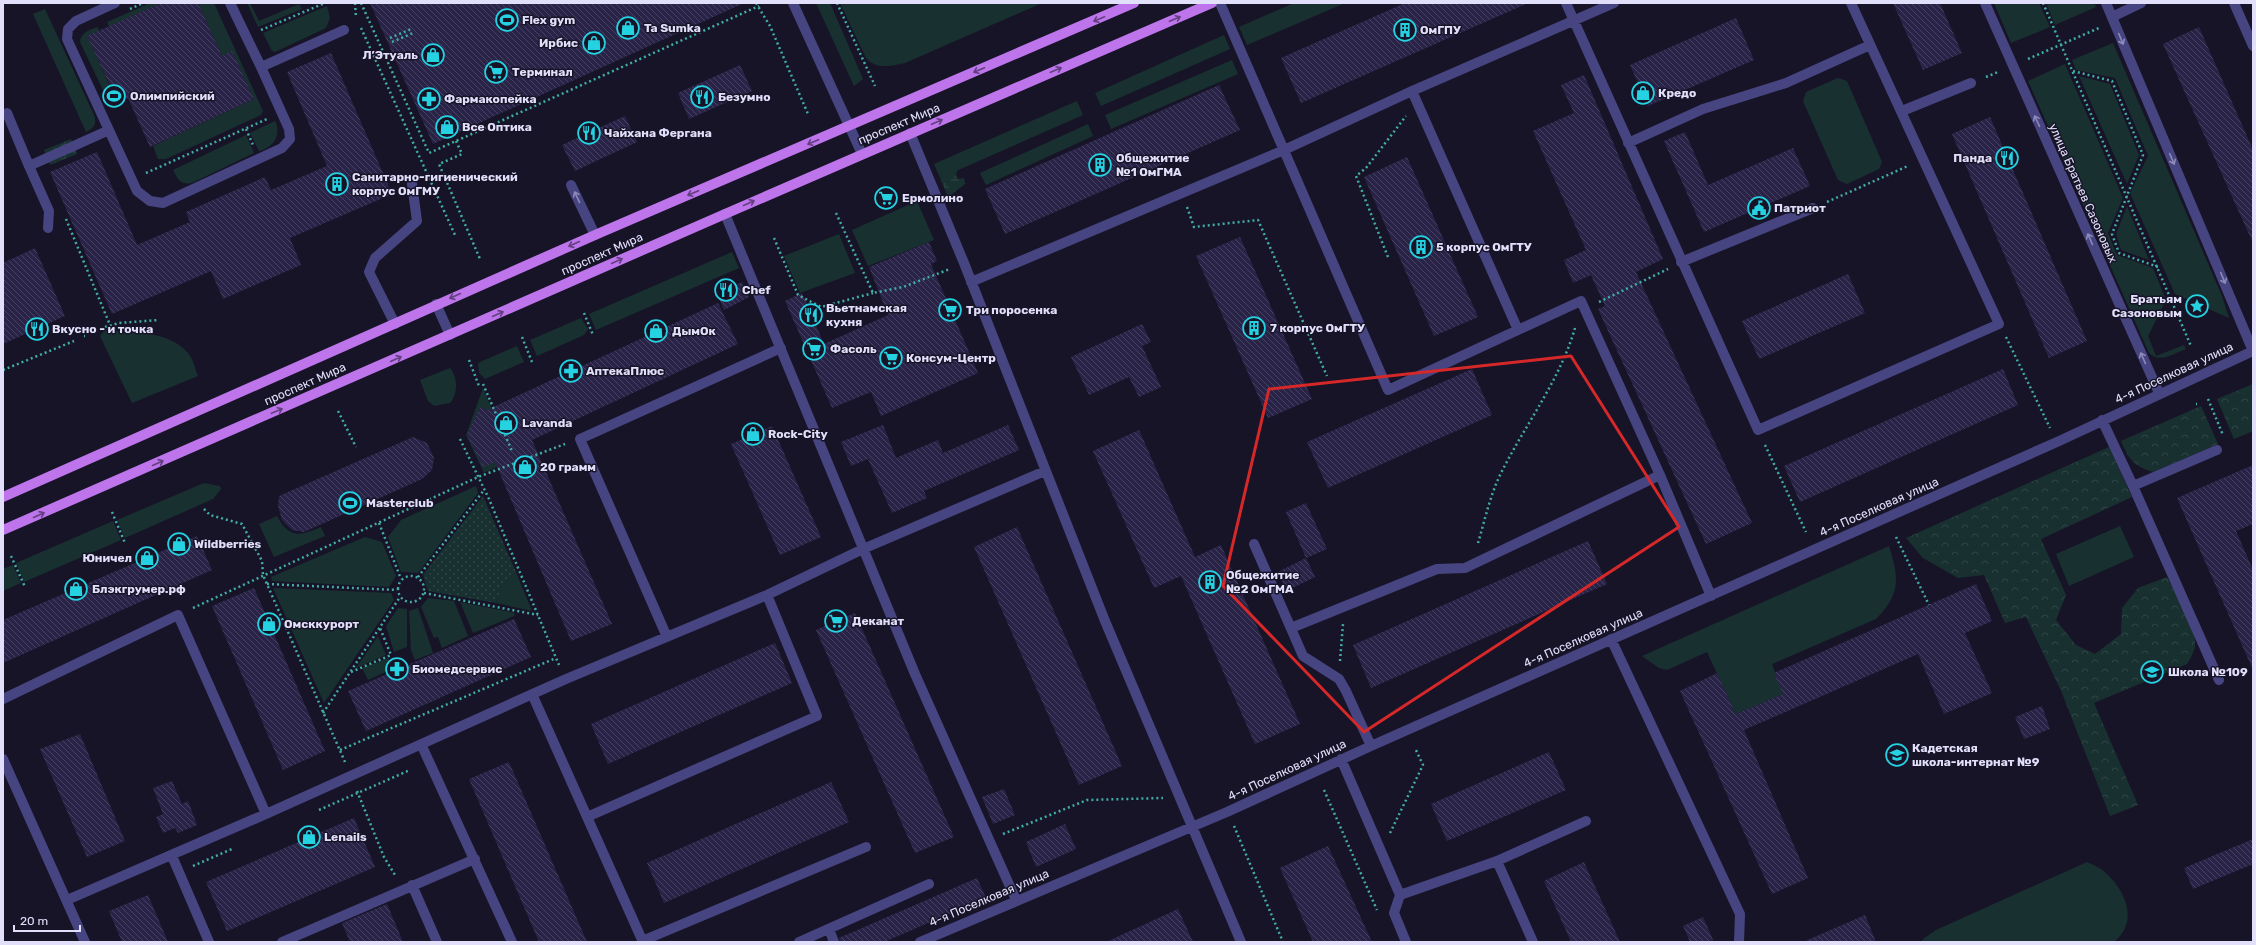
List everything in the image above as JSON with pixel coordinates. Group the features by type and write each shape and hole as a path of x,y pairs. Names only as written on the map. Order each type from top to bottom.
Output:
{"main road":[{"name":"проспект Мира","path":"3,497 395,324 436,304 1134,3"},
{"name":"проспект Мира","path":"3,530 910,133 1212,3"}],"street":[{"path":"115,3 76,21 68,29 67,39 107,131 137,191 150,201 163,203 282,148 290,139 289,129 230,3"},
{"path":"793,3 862,154"},
{"path":"1220,3 1388,390 1581,301 1660,475 1711,596"},
{"path":"1566,3 1681,262 1758,430 1999,324 1851,3"},
{"path":"971,282 1284,150 1412,91 1614,3"},
{"name":"улица Братьев Сазоновых","path":"1985,3 2159,393"},
{"path":"2106,3 2253,351"},
{"path":"2113,19 2141,3"},
{"path":"2234,3 2253,46"},
{"path":"261,67 344,30"},
{"path":"1628,143 1703,109 1786,83 1870,45"},
{"path":"1902,111 1971,82"},
{"path":"1412,91 1518,330"},
{"path":"7,113 49,211 48,228"},
{"path":"29,166 107,131"},
{"path":"910,133 964,263 1105,621 1241,942"},
{"path":"395,324 369,272 375,258 417,221 412,184"},
{"path":"571,185 595,235"},
{"path":"1681,262 1813,208"},
{"path":"725,214 915,674 1016,900"},
{"path":"436,304 450,335"},
{"path":"667,638 580,439 781,348"},
{"name":"4-я Поселковая улица","path":"920,942 1016,900 1192,827 1341,759 2057,442 2159,393 2253,351"},
{"path":"2102,420 2218,680"},
{"path":"2132,486 2217,450"},
{"path":"67,900 172,856 566,679 767,595 863,549 1045,471"},
{"path":"1292,628 1437,569 1465,568 1660,475"},
{"path":"1254,544 1303,656 1338,679 1346,691 1371,746"},
{"path":"587,817 817,716 767,595"},
{"path":"3,699 178,615 266,814"},
{"path":"1612,639 1740,914 1739,942"},
{"path":"532,694 643,942 866,847"},
{"path":"420,744 512,942"},
{"path":"3,759 85,942"},
{"path":"1341,759 1400,895 1394,913 1406,942"},
{"path":"1400,895 1497,861 1586,821"},
{"path":"172,856 209,942"},
{"path":"282,942 474,859"},
{"path":"1497,861 1532,942"},
{"path":"799,942 929,884"},
{"path":"408,887 437,942"},
{"path":"829,929 834,942"}],"path":[{"path":"128,10 143,3"},
{"path":"246,37 325,3"},
{"path":"355,3 356,16 455,235"},
{"path":"361,3 429,153 759,6"},
{"path":"756,3 759,6 808,114"},
{"path":"837,3 875,86"},
{"path":"2043,3 2191,346"},
{"path":"1971,82 2061,45 2113,19"},
{"path":"390,38 411,29"},
{"path":"392,42 413,33"},
{"path":"2073,71 2112,81 2143,156 2112,234 2119,253 2158,267"},
{"path":"1388,257 1356,176 1366,168 1417,101"},
{"path":"131,179 281,112"},
{"path":"456,141 462,154 439,164 480,259"},
{"path":"1813,208 1923,159"},
{"path":"143,169 147,172"},
{"path":"1182,193 1194,227 1258,220 1327,376"},
{"path":"836,213 873,293"},
{"path":"66,218 110,325"},
{"path":"774,238 798,295 821,307 873,293 903,287 964,263"},
{"path":"1465,568 1478,543 1486,514 1501,474 1543,398 1573,336 1579,315 1585,309 1681,262"},
{"path":"584,313 593,335"},
{"path":"105,327 110,325 159,320"},
{"path":"1999,324 2057,442"},
{"path":"522,337 532,362"},
{"path":"3,370 74,341"},
{"path":"469,360 480,386"},
{"path":"483,384 512,451"},
{"path":"2208,400 2224,436"},
{"path":"338,411 356,447"},
{"path":"1758,430 1806,532"},
{"path":"460,439 484,490 566,679"},
{"path":"178,615 478,477 580,439"},
{"path":"418,577 484,490"},
{"path":"204,509 210,515 242,524 262,561 263,575 350,776"},
{"path":"112,512 125,543"},
{"path":"379,523 401,579 398,590 400,597 405,601 412,602 419,600 424,593 424,586 418,577 410,576 401,579"},
{"path":"1896,537 1929,604"},
{"path":"11,556 25,587"},
{"path":"267,584 398,590"},
{"path":"424,593 538,615"},
{"path":"323,713 400,597"},
{"path":"1338,679 1344,606"},
{"path":"350,672 390,655 380,628"},
{"path":"340,750 556,658"},
{"path":"1381,852 1423,765 1415,748"},
{"path":"355,788 384,858 408,887"},
{"path":"1324,790 1379,913"},
{"path":"989,840 1087,800 1180,798"},
{"path":"1232,822 1284,942"}],"highlighted area":[{"path":"1571,356 1679,527 1364,732 1223,586 1269,389"}],"green space":[{"path":"150,3 161,3 109,27 107,22"},
{"path":"198,3 214,3 263,111 261,115 166,159 158,159 153,146 254,99 232,52 222,56"},
{"path":"247,3 250,3 259,21 299,4 302,9 258,27"},
{"path":"816,3 830,3 863,79 854,86"},
{"path":"840,3 1042,3 905,63 879,66 870,62 866,58"},
{"path":"1294,3 1345,3 1247,45 1239,27"},
{"path":"1994,3 2039,3 2050,27 2011,43"},
{"path":"2046,3 2094,3 2096,7 2055,25"},
{"path":"327,6 330,18 326,28 275,52 272,51 263,33"},
{"path":"45,9 94,115 94,125 86,132 33,14"},
{"path":"98,27 99,31 88,37 113,94 108,96 103,90 80,42 84,34 89,30"},
{"path":"1224,35 1230,49 1101,106 1095,93"},
{"path":"2113,43 2222,296 2229,318 2175,294 2130,193 2148,156 2115,78 2076,70 2072,60"},
{"path":"1232,60 1238,74 1111,129 1105,115"},
{"path":"2065,64 2123,198 2108,233 2117,255 2153,268 2166,300 2148,336 2156,356 2184,345 2186,349 2167,357 2158,358 2149,353 2028,81"},
{"path":"2079,76 2110,84 2139,155 2127,184"},
{"path":"1838,78 1847,81 1882,162 1879,169 1847,184 1838,180 1803,101 1806,92"},
{"path":"1077,101 1083,115 940,178 934,164"},
{"path":"275,121 277,126 277,136 275,140 268,147 259,151 250,133"},
{"path":"1088,124 1093,136 986,185 980,173"},
{"path":"246,135 254,153 192,183 185,183 178,179 173,170"},
{"path":"71,139 77,154 50,165 44,150"},
{"path":"958,169 956,174 958,179 964,178 965,184 948,197 940,178"},
{"path":"917,201 934,240 868,266 852,230"},
{"path":"2127,206 2149,260 2121,250 2116,234"},
{"path":"839,234 855,273 800,293 784,256"},
{"path":"732,252 739,268 596,330 589,314"},
{"path":"581,318 588,329 584,335 537,356 530,340"},
{"path":"105,330 150,334 171,340 190,355 198,376 132,403 100,336"},
{"path":"517,346 524,362 485,379 479,373 478,364 480,362"},
{"path":"450,368 456,381 456,390 453,399 450,403 434,406 428,401 420,380"},
{"path":"2253,384 2253,431 2234,439 2217,399"},
{"path":"483,388 513,459 484,473 466,435"},
{"path":"2201,406 2218,444 2153,472 2132,461 2121,441"},
{"path":"2109,447 2132,497 2041,539 2066,595 2056,620 2076,645 2095,654 2121,634 2122,608 2138,588 2167,577 2187,618 2195,641 2193,653 2187,664 2094,703 2138,805 2110,816 2062,693 2026,617 2005,623 1984,575 1958,578 1923,558 1906,538"},
{"path":"204,483 220,486 221,489 213,499 125,538 117,520"},
{"path":"476,486 478,493 418,573 401,572 388,537 401,520"},
{"path":"483,496 516,572 502,585 496,603 428,591 423,575"},
{"path":"277,516 286,529 291,532 301,534 321,527 325,536 274,557 259,524"},
{"path":"113,521 121,540 24,582 16,563"},
{"path":"2120,526 2134,557 2069,586 2056,554"},
{"path":"365,537 382,542 396,576 389,587 272,581 271,577"},
{"path":"1889,546 1895,567 1896,577 1896,585 1890,602 1876,619 1772,664 1783,694 1736,714 1707,652 1667,670 1659,668 1642,656"},
{"path":"13,565 21,583 3,591 3,569"},
{"path":"516,572 532,611 496,603 502,585"},
{"path":"273,588 391,593 394,600 324,703"},
{"path":"428,598 454,601 468,636 442,648 438,637 434,638 421,607"},
{"path":"460,602 515,613 514,616 473,633"},
{"path":"398,608 407,609 407,647 394,652 386,626"},
{"path":"418,608 433,653 415,660 411,650 409,611"},
{"path":"378,636 386,655 356,668"},
{"path":"388,658 392,669 368,680 362,668"},
{"path":"2087,862 2106,873 2119,889 2124,898 2128,916 2126,925 2122,934 2114,942 1922,942 1923,939 1936,930"}],"building":[{"path":"161,3 198,3 222,56 232,51 254,99 150,147 128,98 118,103 87,36"},
{"name":"Терминал","path":"370,3 744,3 433,144"},
{"name":"ОмГПУ","path":"1405,3 1528,3 1301,103 1281,58"},
{"path":"1893,3 1940,3 1962,53 1923,70"},
{"path":"1736,18 1754,60 1648,106 1630,65"},
{"path":"2199,27 2253,150 2253,243 2163,44"},
{"name":"Санитарно-гигиенический корпус ОмГМУ","path":"331,53 392,194 290,238 301,265 223,299 211,271 112,314 50,172 97,152 137,245 190,222 186,212 265,177 271,190 327,166 287,72"},
{"path":"740,65 752,91 689,119 678,93"},
{"path":"1584,75 1663,259 1636,272 1752,523 1706,544 1598,309 1605,306 1591,275 1573,283 1564,260 1586,250 1533,131 1574,113 1561,85"},
{"name":"Общежитие №1 ОмГМА","path":"1219,85 1240,130 1005,234 985,189"},
{"path":"625,116 637,142 575,171 562,145"},
{"path":"1990,117 2087,341 2049,358 1952,134"},
{"path":"1685,132 1708,185 1793,148 1810,186 1704,232 1664,141"},
{"name":"5 корпус ОмГТУ","path":"1407,157 1478,317 1434,336 1364,177"},
{"name":"7 корпус ОмГТУ","path":"1240,237 1312,399 1268,418 1196,256"},
{"name":"Консум-Центр","path":"929,242 937,261 931,264 978,373 881,416 871,392 832,408 785,301 802,293 824,344 888,315 869,267"},
{"path":"35,248 65,316 3,344 3,263"},
{"path":"1848,274 1865,313 1759,359 1742,321"},
{"path":"742,282 749,297 724,310 717,294"},
{"path":"718,303 738,344 532,440 612,624 571,641 495,462 483,467 467,435 480,407 487,410"},
{"path":"1142,324 1151,342 1142,346 1161,387 1139,397 1129,377 1089,395 1071,357"},
{"path":"1472,369 1492,415 1328,488 1307,442"},
{"path":"2003,369 2018,405 1800,502 1784,466"},
{"path":"883,425 896,458 938,440 943,453 1008,425 1019,450 924,491 927,498 892,513 868,459 851,466 841,442"},
{"path":"772,426 821,537 780,555 731,444"},
{"name":"Общежитие №2 ОмГМА","path":"1139,430 1195,557 1221,545 1300,724 1255,744 1181,576 1154,588 1093,451"},
{"path":"413,437 427,443 434,458 432,470 422,479 304,532 292,530 282,520 278,506 279,496"},
{"path":"2253,465 2253,524 2236,531 2253,570 2253,670 2177,498"},
{"path":"1306,503 1327,549 1306,558 1286,512"},
{"path":"1017,527 1122,766 1079,785 974,547"},
{"path":"197,536 212,570 3,663 3,620"},
{"path":"1588,541 1607,584 1371,688 1353,645"},
{"path":"1306,558 1315,577 1286,591 1278,572"},
{"path":"1976,584 1992,621 1965,633 1992,693 1944,714 1918,654 1744,730 1808,878 1772,894 1680,691 1717,673 1736,714 1783,694 1774,673"},
{"path":"254,588 325,751 283,770 212,606"},
{"path":"855,613 954,837 915,853 816,630"},
{"path":"514,619 531,657 366,731 348,691"},
{"path":"775,643 792,683 608,764 591,724"},
{"path":"2042,706 2050,729 2024,739 2015,717"},
{"path":"80,734 125,841 87,857 40,749"},
{"path":"1549,752 1566,790 1447,841 1431,804"},
{"path":"509,762 587,942 539,942 469,779"},
{"path":"172,781 182,804 188,801 197,825 178,833 175,828 163,833 156,817 163,814 153,788"},
{"path":"831,782 849,822 664,903 647,863"},
{"path":"1004,789 1015,815 993,824 982,797"},
{"path":"354,818 375,867 227,931 206,882"},
{"path":"1065,824 1076,849 1036,867 1026,842"},
{"path":"2253,839 2253,864 2193,889 2184,868"},
{"path":"1328,846 1372,942 1313,942 1280,868"},
{"path":"1584,862 1620,942 1571,942 1544,881"},
{"path":"977,878 986,898 884,942 840,942 839,938"},
{"path":"148,895 168,942 122,942 109,911"},
{"path":"387,904 403,942 350,942 342,923"},
{"path":"1178,909 1193,942 1106,942"},
{"path":"1865,915 1876,942 1803,942"},
{"path":"1703,917 1714,942 1690,942 1683,926"}],"place":[{"name":"Flex gym","path":"507,20"},
{"name":"Ta Sumka","path":"628,28"},
{"name":"ОмГПУ","path":"1405,30"},
{"name":"Ирбис","path":"594,43"},
{"name":"Л’Этуаль","path":"433,55"},
{"name":"Терминал","path":"496,72"},
{"name":"Кредо","path":"1643,93"},
{"name":"Олимпийский","path":"114,96"},
{"name":"Безумно","path":"702,97"},
{"name":"Фармакопейка","path":"429,99"},
{"name":"Все Оптика","path":"447,127"},
{"name":"Чайхана Фергана","path":"589,133"},
{"name":"Панда","path":"2007,158"},
{"name":"Общежитие №1 ОмГМА","path":"1100,165"},
{"name":"Санитарно-гигиенический корпус ОмГМУ","path":"337,184"},
{"name":"Ермолино","path":"886,198"},
{"name":"Патриот","path":"1759,208"},
{"name":"5 корпус ОмГТУ","path":"1421,247"},
{"name":"Chef","path":"726,290"},
{"name":"Братьям Сазоновым","path":"2197,306"},
{"name":"Три поросенка","path":"950,310"},
{"name":"Вьетнамская кухня","path":"811,315"},
{"name":"7 корпус ОмГТУ","path":"1254,328"},
{"name":"Вкусно - и точка","path":"37,329"},
{"name":"ДымОк","path":"656,331"},
{"name":"Фасоль","path":"814,349"},
{"name":"Консум-Центр","path":"891,358"},
{"name":"АптекаПлюс","path":"571,371"},
{"name":"Lavanda","path":"506,423"},
{"name":"Rock-City","path":"753,434"},
{"name":"20 грамм","path":"525,467"},
{"name":"Masterclub","path":"350,503"},
{"name":"Wildberries","path":"179,544"},
{"name":"Юничел","path":"147,558"},
{"name":"Общежитие №2 ОмГМА","path":"1210,582"},
{"name":"Блэкгрумер.рф","path":"76,589"},
{"name":"Деканат","path":"836,621"},
{"name":"Омсккурорт","path":"269,624"},
{"name":"Биомедсервис","path":"397,669"},
{"name":"Школа №109","path":"2152,672"},
{"name":"Кадетская школа-интернат №9","path":"1897,755"},
{"name":"Lenails","path":"309,837"}]}
